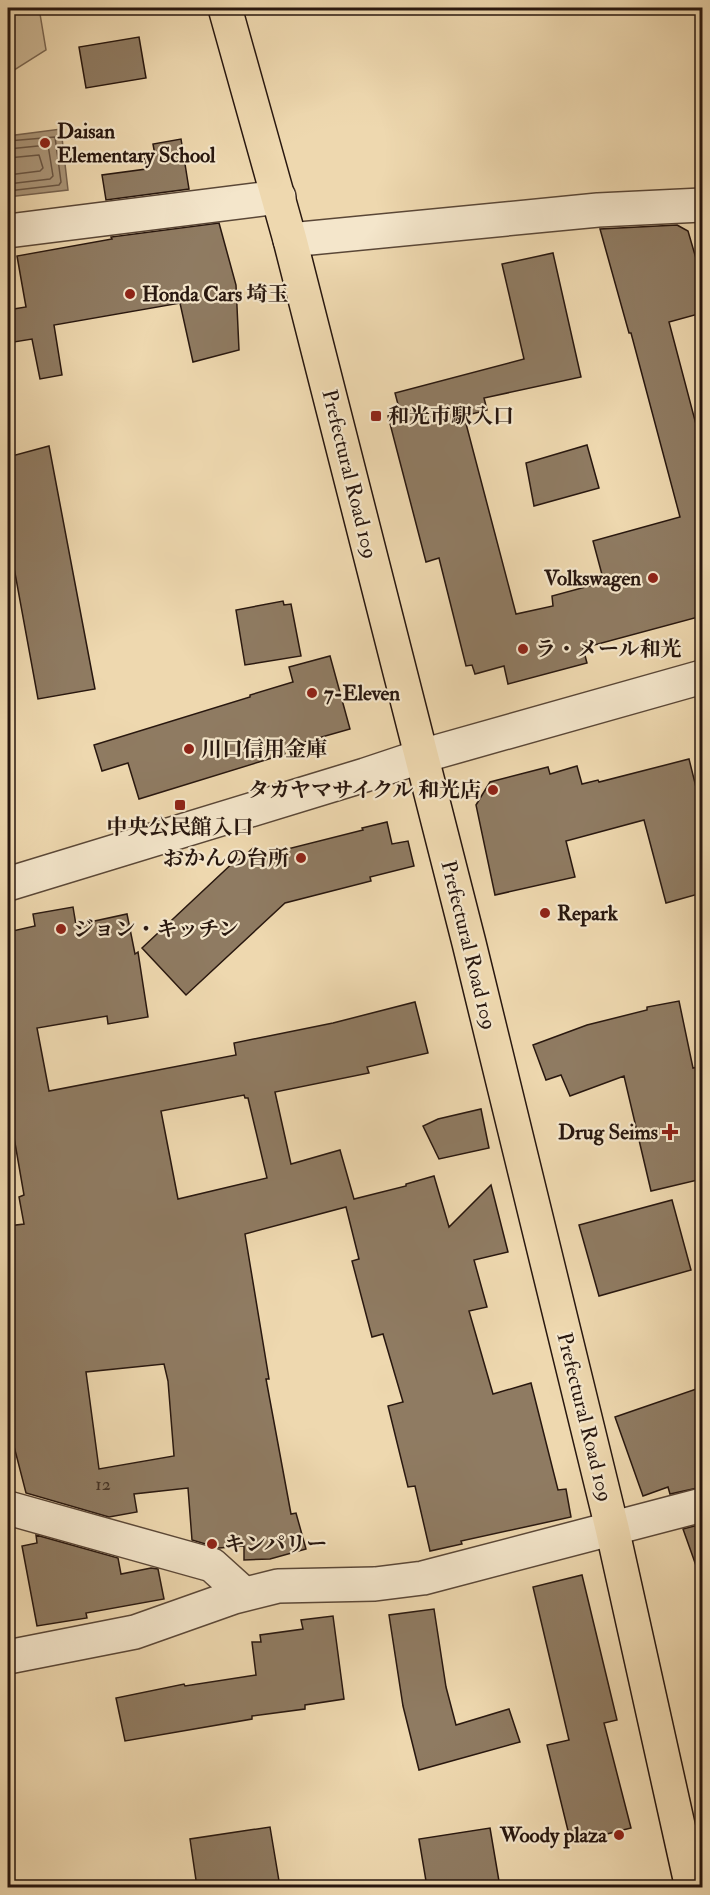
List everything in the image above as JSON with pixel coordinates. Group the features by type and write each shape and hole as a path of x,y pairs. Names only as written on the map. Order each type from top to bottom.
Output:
{"main road":[{"name":"Prefectural Road 109","path":"225,8 279,197 422,756 612,1528 692,1887"}],"street":[{"path":"8,231 279,197"},
{"path":"290,240 598,210 702,205"},
{"path":"8,884 422,756 702,677"},
{"path":"8,1657 135,1632 244,1594 278,1586 375,1584 423,1578 702,1505"},
{"path":"8,1508 212,1565 244,1594"}],"shaded area":[{"path":"8,8 39,8 46,50 8,74"}],"water":[{"path":"61,129 68,190 8,197 8,136"}],"building":[{"path":"139,37 146,78 86,88 79,47"},
{"path":"181,139 189,189 106,200 102,175 146,169 144,156 155,155 153,144"},
{"name":"Honda Cars 埼玉","path":"219,223 236,285 239,350 193,362 180,303 54,325 62,375 40,379 32,339 14,342 8,313 8,310 26,307 17,256 112,239 111,237"},
{"path":"677,225 688,231 702,279 702,313 669,322 702,447 702,616 583,648 587,663 508,684 504,666 475,674 472,665 466,666 439,558 426,562 388,416 400,412 395,393 524,359 502,264 553,253 581,377 484,398 487,410 464,416 516,614 553,606 552,596 604,582 593,541 680,517 631,333 629,333 600,229"},
{"path":"587,445 599,488 534,506 526,463"},
{"path":"49,446 95,689 38,699 8,535 8,457"},
{"path":"283,601 284,605 291,604 301,656 245,665 236,610"},
{"path":"330,656 350,729 283,748 285,754 139,799 128,763 102,771 94,745 293,682 289,667"},
{"path":"689,759 702,811 702,893 666,903 644,820 566,841 575,877 495,895 476,805 490,782 548,767 550,774 577,766 582,784 598,780 599,782"},
{"path":"387,822 392,844 408,841 414,866 370,877 371,881 285,903 186,995 142,948 238,858 240,860 253,848 260,856"},
{"path":"73,907 76,925 127,914 135,954 138,952 148,1017 108,1024 107,1016 37,1028 49,1091 236,1055 234,1043 333,1023 415,1002 428,1053 367,1067 369,1073 275,1092 291,1164 340,1150 354,1199 406,1186 406,1184 434,1176 449,1227 491,1185 508,1252 474,1260 487,1307 469,1311 493,1394 531,1383 558,1490 566,1489 571,1517 461,1541 462,1544 430,1551 415,1486 408,1487 388,1406 403,1402 383,1334 372,1337 352,1261 359,1259 346,1207 245,1234 269,1379 266,1379 291,1514 296,1513 306,1549 270,1559 244,1560 244,1546 219,1548 192,1540 188,1488 134,1494 137,1512 109,1517 26,1493 8,1423 8,1226 24,1224 19,1197 24,1195 11,1120 8,1121 8,932 35,926 33,914","holes":["244,1095 248,1098 267,1178 178,1199 161,1111","164,1364 168,1381 174,1456 99,1469 86,1372"]},
{"path":"679,1001 693,1068 702,1066 702,1179 651,1191 624,1076 570,1096 561,1075 546,1080 533,1045 587,1025 647,1010 647,1007"},
{"path":"481,1109 489,1148 439,1159 423,1126 438,1119"},
{"path":"672,1200 691,1270 599,1296 579,1225"},
{"path":"702,1387 702,1487 670,1494 668,1487 643,1496 615,1417"},
{"path":"702,1524 702,1574 699,1574 683,1529"},
{"path":"36,1535 118,1558 121,1574 151,1568 158,1569 164,1599 86,1613 87,1618 37,1626 22,1546 37,1543"},
{"path":"582,1575 617,1720 604,1723 631,1828 571,1843 547,1745 569,1740 533,1587"},
{"path":"434,1609 446,1687 456,1725 509,1709 520,1742 419,1770 403,1706 389,1615"},
{"path":"333,1616 344,1699 305,1705 305,1709 252,1716 252,1719 125,1741 116,1698 184,1684 185,1686 256,1675 252,1642 261,1642 260,1635 303,1629 301,1620"},
{"path":"270,1827 280,1887 197,1887 190,1839"},
{"path":"490,1828 500,1887 427,1887 419,1839"}],"place":[{"name":"Daisan Elementary School","path":"45,143"},
{"name":"Honda Cars 埼玉","path":"130,294"},
{"name":"和光市駅入口","path":"376,416"},
{"name":"Volkswagen","path":"653,578"},
{"name":"ラ・メール和光","path":"523,649"},
{"name":"7-Eleven","path":"312,693"},
{"name":"川口信用金庫","path":"189,749"},
{"name":"タカヤマサイクル 和光店","path":"493,790"},
{"name":"中央公民館入口","path":"180,805"},
{"name":"おかんの台所","path":"301,858"},
{"name":"Repark","path":"545,913"},
{"name":"ジョン・キッチン","path":"61,929"},
{"name":"Drug Seims","path":"670,1132"},
{"name":"キンパリー","path":"212,1544"},
{"name":"Woody plaza","path":"619,1835"}]}
